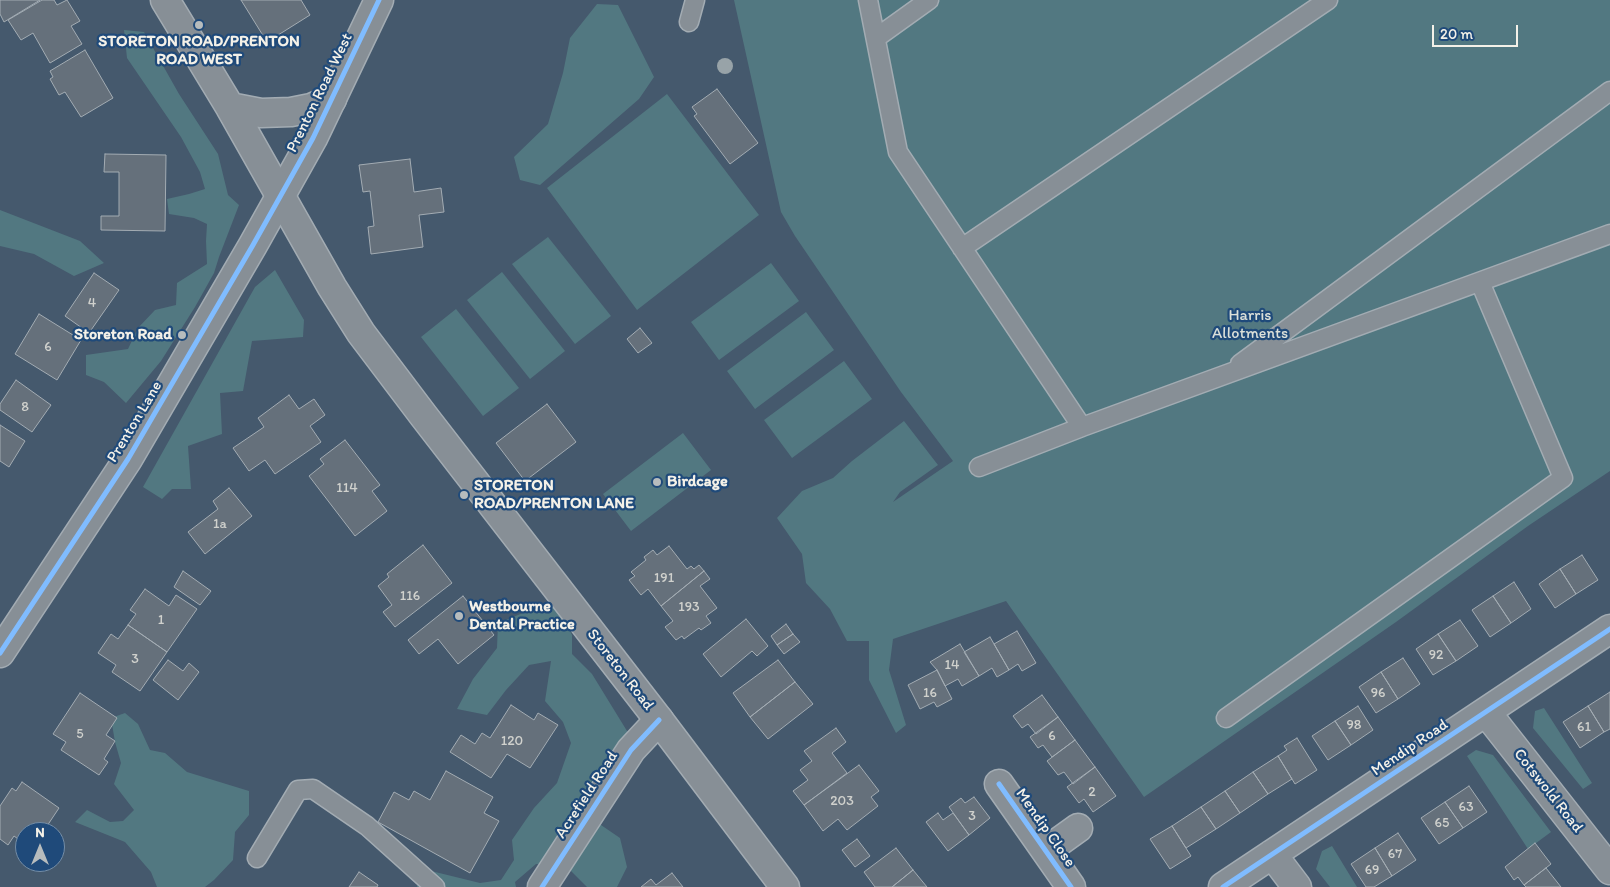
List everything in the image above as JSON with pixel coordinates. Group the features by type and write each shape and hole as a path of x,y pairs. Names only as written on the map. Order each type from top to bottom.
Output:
{"street":[{"name":"Storeton Road","path":"165,0 230,107 332,287 361,333 785,887"},
{"name":"Prenton Road West","path":"280,196 313,138 379,0"},
{"path":"230,107 261,113 291,112 311,108 332,99"},
{"name":"Prenton Lane","path":"0,653 128,459 280,196"},
{"name":"Mendip Road","path":"1223,887 1610,629"},
{"name":"Cotswold Road","path":"1486,712 1610,870"},
{"name":"Acrefield Road","path":"542,887 631,750 659,720"},
{"name":"Mendip Close","path":"999,784 1071,887"},
{"name":"Mendip Close","path":"1046,851 1078,828"},
{"path":"1272,854 1297,887"}],"lane":[{"path":"689,22 694,0"},
{"path":"868,0 898,152 1082,427"},
{"path":"876,38 929,0"},
{"path":"962,248 1328,0"},
{"path":"1225,375 1610,91"},
{"path":"979,467 1082,427 1610,234"},
{"path":"1226,718 1564,478 1480,282"},
{"path":"257,858 298,790 313,789 367,826 435,887"}],"green space":[{"name":"Harris Allotments","path":"734,0 1610,0 1610,471 1528,526 1396,622 1144,797 1006,601 893,639 889,670 906,725 896,733 869,680 869,641 847,641 830,609 806,583 802,554 777,518 802,491 833,478 904,421 938,465 900,492 893,502 953,461 901,392 795,236 781,212"},
{"path":"597,4 618,5 654,77 639,99 540,185 520,180 514,157 548,124 563,73 570,38"},
{"path":"124,30 144,32 179,94 218,154 228,195 239,205 214,273 195,307 161,361 126,403 104,382 86,375 86,355 128,349 138,328 155,310 176,305 177,283 207,264 207,224 194,218 169,214 167,199 205,189 200,172 181,137 127,58"},
{"path":"667,94 759,215 637,310 547,188"},
{"path":"0,210 80,241 104,263 74,276 34,254 0,246"},
{"path":"548,237 611,316 575,344 512,264"},
{"path":"771,263 799,301 719,360 691,322"},
{"path":"275,270 304,320 303,337 252,341 243,391 220,393 222,434 188,446 191,489 172,489 162,499 143,487 255,287"},
{"path":"502,272 565,351 530,379 467,300"},
{"path":"456,309 519,388 483,416 421,337"},
{"path":"806,312 834,350 755,409 727,371"},
{"path":"844,361 872,399 792,458 764,420"},
{"name":"Birdcage","path":"683,433 711,470 631,531 603,494"},
{"path":"538,607 558,607 572,635 572,654 592,674 643,757 620,791 587,806 601,825 620,838 627,867 617,887 587,887 567,867 536,864 515,882 516,887 417,887 419,868 480,883 501,880 514,860 512,840 534,808 557,783 571,743 563,722 545,701 551,661 529,665 506,690 487,715 457,709 473,679 497,648 498,623"},
{"path":"1544,708 1592,783 1583,789 1533,728 1535,711"},
{"path":"125,713 138,724 150,750 165,753 187,772 249,791 249,815 235,832 233,860 205,887 157,887 151,872 125,842 75,822 87,810 110,822 123,821 134,810 114,784 121,763 111,718"},
{"path":"1476,750 1493,755 1551,832 1528,849 1467,756"},
{"path":"1332,846 1357,887 1330,887 1316,869 1322,851"}],"building":[{"path":"0,0 40,0 4,22 0,14"},
{"path":"42,0 54,0 57,5 67,0 80,21 71,26 82,44 50,63 33,33 21,40 8,20"},
{"path":"241,0 301,0 310,15 267,42"},
{"path":"85,50 113,98 81,117 65,92 59,95 50,79 53,77 50,71"},
{"path":"717,89 758,143 730,164 694,116 697,114 692,107"},
{"path":"105,154 166,155 165,231 101,230 101,216 119,216 119,172 104,172"},
{"path":"410,159 414,192 441,188 444,212 419,215 423,247 371,254 368,227 374,226 370,191 363,192 359,165"},
{"path":"94,273 119,290 89,333 65,316"},
{"path":"39,314 81,340 57,380 15,354"},
{"path":"640,328 652,343 638,353 627,339"},
{"path":"16,380 51,405 32,432 0,410 0,404"},
{"path":"289,395 299,409 314,399 325,415 310,426 321,442 275,474 265,460 249,471 233,448 264,427 258,418"},
{"path":"547,404 576,442 525,481 496,443"},
{"path":"0,425 25,441 9,467 0,461"},
{"path":"345,440 380,485 372,491 387,511 355,536 309,476 324,464 320,459"},
{"path":"229,488 252,516 205,554 188,532 218,509 213,501"},
{"path":"423,545 452,583 395,627 383,612 392,605 378,586 389,577 387,574"},
{"path":"669,546 687,569 691,566 694,569 699,565 704,571 661,606 648,589 641,595 629,580 635,576 631,572 646,560 644,557 653,550 657,555"},
{"path":"1582,555 1598,580 1576,594 1560,569"},
{"path":"1560,569 1576,594 1555,608 1539,584"},
{"path":"183,571 211,591 200,605 174,587"},
{"path":"704,571 710,579 700,586 717,608 706,616 711,623 701,630 699,628 684,639 682,636 676,640 665,627 673,621 661,606"},
{"path":"1514,582 1531,609 1511,623 1493,596"},
{"path":"145,589 169,606 176,595 197,609 167,652 128,625 136,614 130,610"},
{"name":"Westbourne Dental Practice","path":"463,596 494,635 458,664 438,639 419,654 408,640"},
{"path":"1493,596 1511,623 1490,637 1472,610"},
{"path":"746,619 768,646 757,656 752,651 721,677 703,654"},
{"path":"1460,620 1478,646 1456,661 1438,634"},
{"path":"786,624 793,634 777,645 771,636"},
{"path":"128,625 167,652 140,691 112,672 116,665 98,653 111,634 118,639"},
{"path":"1017,631 1036,663 1022,671 1018,664 1009,670 994,644"},
{"path":"793,634 800,642 784,654 777,645"},
{"path":"1438,634 1456,661 1433,675 1416,649"},
{"path":"990,637 1009,670 997,677 992,668 979,676 964,652"},
{"path":"960,644 979,676 962,686 958,679 945,686 937,670 930,662"},
{"path":"1403,658 1420,684 1398,699 1381,672"},
{"path":"168,660 183,671 189,663 199,672 178,700 153,680"},
{"path":"778,660 795,682 750,717 733,693"},
{"path":"937,670 952,699 937,707 934,702 920,709 908,685"},
{"path":"1381,672 1398,699 1376,713 1359,687"},
{"path":"795,682 813,704 768,739 750,717"},
{"path":"1610,692 1610,729 1604,732 1588,706"},
{"path":"80,693 117,718 106,735 115,741 104,759 108,762 99,775 61,750 66,742 53,734"},
{"path":"1042,695 1058,717 1036,734 1028,724 1022,728 1013,716"},
{"path":"511,705 534,720 538,713 558,725 530,768 507,754 491,778 450,752 461,735 475,744 482,733 490,738"},
{"path":"1358,706 1373,730 1351,745 1335,721"},
{"path":"1588,706 1604,732 1580,748 1563,722"},
{"path":"1058,717 1075,740 1052,757 1043,745 1038,748 1030,737"},
{"path":"1335,721 1351,745 1328,760 1312,736"},
{"path":"836,728 846,742 832,753 847,773 804,805 793,791 808,780 800,770 812,761 804,751"},
{"path":"1297,738 1317,770 1295,784 1278,756 1287,750 1284,746"},
{"path":"1075,740 1095,767 1073,784 1064,772 1058,775 1047,761"},
{"path":"1278,756 1292,779 1268,794 1253,772"},
{"path":"859,765 879,791 871,797 878,806 847,830 838,819 823,831 804,805"},
{"path":"1095,767 1116,796 1093,812 1084,799 1079,803 1067,787"},
{"path":"446,771 493,797 484,813 499,821 470,873 378,822 394,792 409,800 414,791 430,800"},
{"path":"1253,772 1268,794 1240,813 1225,791"},
{"path":"22,782 59,808 50,822 15,822 15,837 8,845 0,839 0,806 12,788 16,791"},
{"path":"1469,786 1487,812 1463,828 1445,802"},
{"path":"1225,791 1240,813 1216,829 1201,807"},
{"path":"974,797 990,818 969,835 949,807 961,798 965,803"},
{"path":"1445,802 1463,828 1439,844 1421,818"},
{"path":"1201,807 1216,829 1186,848 1172,826"},
{"path":"938,813 943,820 953,813 969,835 948,851 926,822"},
{"path":"1172,826 1191,856 1170,869 1150,839"},
{"path":"1398,833 1416,860 1392,876 1375,848"},
{"path":"857,839 870,856 855,867 842,850"},
{"path":"1535,843 1551,864 1524,885 1518,877 1514,880 1505,867"},
{"path":"896,848 913,870 892,887 875,887 864,872"},
{"path":"1375,848 1392,876 1374,887 1366,887 1351,864"},
{"path":"1546,868 1561,887 1526,887 1524,885"},
{"path":"913,870 927,887 892,887"},
{"path":"359,872 378,885 377,887 349,887"},
{"path":"672,873 683,887 641,887 651,879 656,885"}],"cycle path":[{"path":"0,653 128,459 253,245 313,138 379,0"},
{"path":"1223,887 1610,629"},
{"path":"542,887 631,750 659,720"},
{"path":"999,784 1071,887"}],"place":[{"name":"STORETON ROAD/PRENTON ROAD WEST","path":"199,25"},
{"name":"Storeton Road","path":"182,335"},
{"name":"Birdcage","path":"657,482"},
{"name":"STORETON ROAD/PRENTON LANE","path":"464,495"},
{"name":"Westbourne Dental Practice","path":"459,616"}]}
